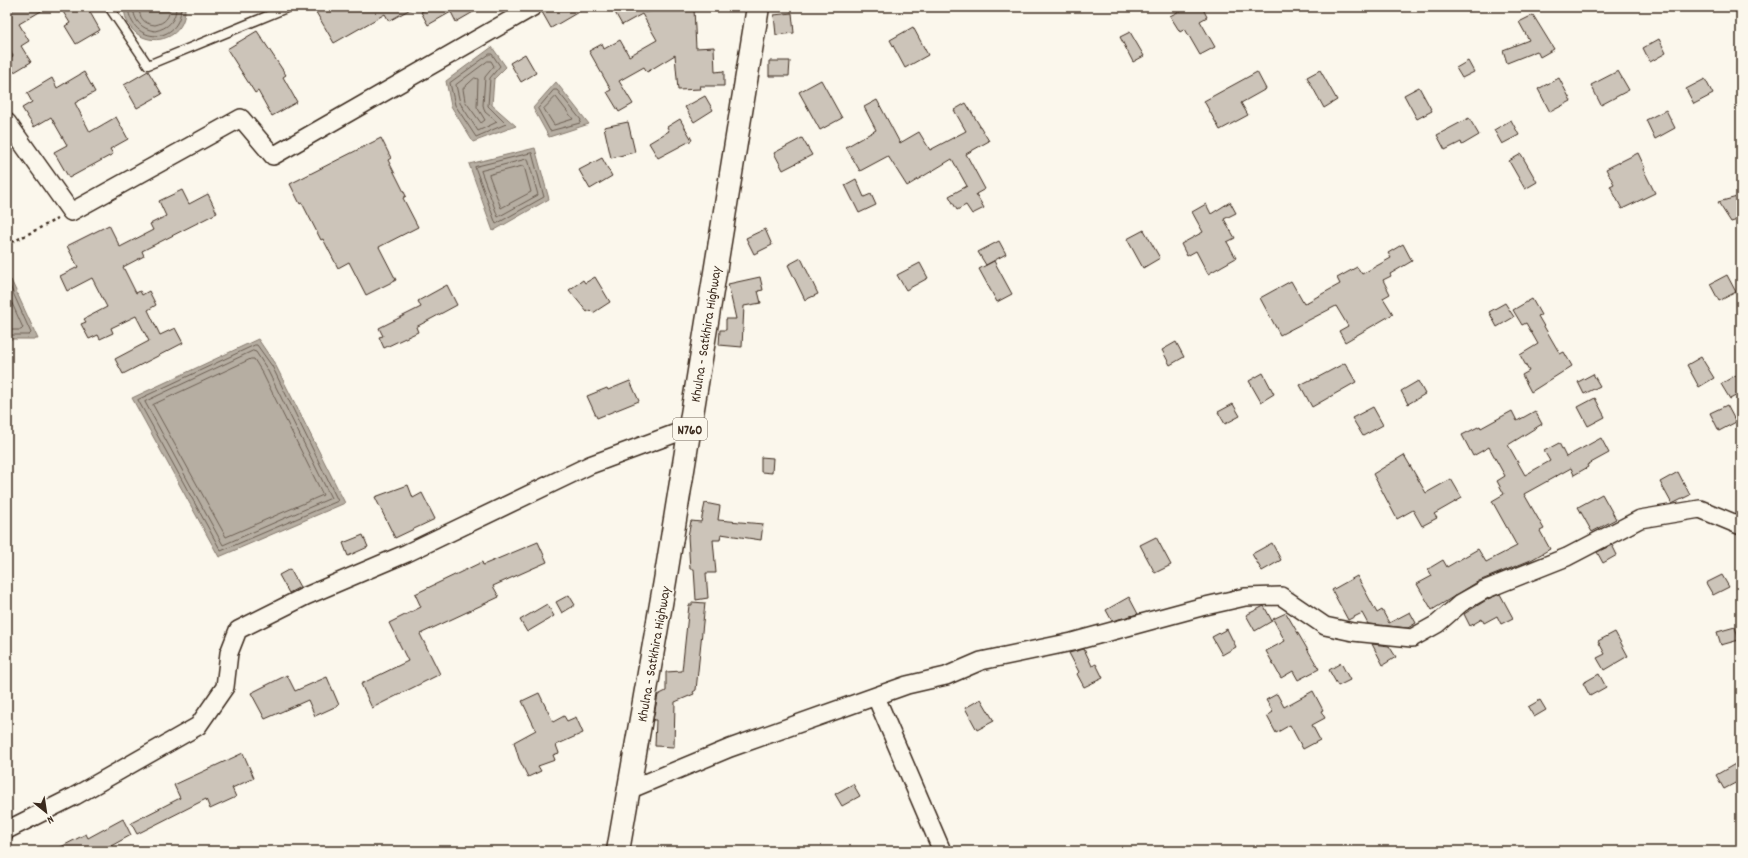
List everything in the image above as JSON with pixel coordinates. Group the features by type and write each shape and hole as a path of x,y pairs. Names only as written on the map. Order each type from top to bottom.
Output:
{"highway":[{"name":"Khulna - Satkhira Highway","path":"618,851 690,428 758,7"}],"street":[{"path":"7,122 71,212 241,118 273,156 533,7"},
{"path":"7,830 75,796 198,726 224,687 230,653 238,630 306,596 407,553 590,465 690,428"},
{"path":"629,790 730,748 907,685 946,676 981,661 1072,642 1201,607 1245,597 1281,596 1325,626 1353,632 1412,638 1437,624 1461,603 1484,590 1567,557 1640,519 1700,509 1741,526"},
{"path":"876,697 942,851"}],"lane":[{"path":"109,7 148,65 289,7"}],"path":[{"path":"7,245 71,212"}],"water":[{"path":"124,7 185,7 183,21 177,31 167,37 156,40 145,38 135,32 127,22"},
{"path":"492,47 506,67 494,79 492,105 516,126 473,142 451,106 446,81"},
{"path":"556,82 589,124 549,137 533,108"},
{"path":"535,148 549,199 493,231 469,164"},
{"path":"11,280 38,339 7,339 7,282"},
{"path":"258,339 275,364 345,503 219,557 132,398"}],"building":[{"path":"7,7 48,7 19,24 29,41 21,46 31,62 11,74 7,67 7,59 13,56 7,46"},
{"path":"60,7 87,7 100,30 76,44 65,26 70,23"},
{"path":"313,7 414,7 389,21 385,14 334,43"},
{"path":"430,7 482,7 456,22 451,12 428,25 421,12"},
{"path":"551,7 587,7 551,28 542,12"},
{"path":"612,7 653,7 644,12 694,9 696,48 714,47 715,72 724,71 724,86 700,86 701,89 678,90 675,55 647,72 644,67 619,81 633,104 619,112 607,92 611,90 589,51 602,44 604,49 620,40 629,56 657,40 642,14 622,25"},
{"path":"1187,7 1202,7 1207,17 1200,21 1215,47 1200,55 1185,29 1180,32 1170,16"},
{"path":"792,13 794,33 776,35 774,15"},
{"path":"1533,15 1554,49 1540,57 1537,51 1507,63 1503,50 1529,40 1519,22"},
{"path":"913,27 928,55 905,68 890,40"},
{"path":"257,31 286,75 283,77 297,102 272,116 258,91 255,93 227,49"},
{"path":"1130,32 1144,56 1133,62 1120,37"},
{"path":"1659,39 1666,53 1650,62 1643,48"},
{"path":"525,54 536,73 521,82 510,63"},
{"path":"769,61 790,61 789,76 769,76"},
{"path":"1468,61 1474,72 1462,78 1456,68"},
{"path":"1320,70 1337,100 1324,108 1307,77"},
{"path":"148,71 162,94 137,108 124,85"},
{"path":"1618,71 1629,90 1601,105 1591,85"},
{"path":"84,72 95,92 75,103 90,132 116,117 128,139 110,149 113,154 69,178 54,152 67,145 51,117 34,127 22,108 32,102 27,93 52,78 57,88"},
{"path":"1257,72 1266,89 1241,103 1248,115 1220,130 1204,101"},
{"path":"1559,78 1571,101 1550,112 1538,89"},
{"path":"1705,79 1713,94 1694,104 1686,89"},
{"path":"821,80 842,118 820,130 799,92"},
{"path":"1419,87 1432,111 1417,119 1404,95"},
{"path":"705,96 713,110 694,122 685,107"},
{"path":"877,100 900,143 919,132 930,150 966,131 954,110 966,103 989,141 966,154 985,189 976,194 984,208 972,214 966,205 957,210 949,196 967,186 952,159 907,186 888,156 860,171 846,147 876,130 864,107"},
{"path":"1666,110 1675,128 1655,139 1646,120"},
{"path":"1469,118 1479,135 1462,145 1461,142 1445,150 1437,135"},
{"path":"680,119 692,140 658,158 649,143 669,131 667,127"},
{"path":"1511,120 1519,135 1502,144 1494,130"},
{"path":"628,122 635,152 611,158 604,127"},
{"path":"381,138 391,158 388,160 406,196 403,198 418,227 379,247 396,280 366,295 349,262 338,268 323,239 321,240 302,203 300,204 290,184"},
{"path":"802,138 812,155 783,170 774,153"},
{"path":"1638,153 1645,168 1643,169 1655,193 1622,209 1610,186 1614,184 1606,169"},
{"path":"1521,154 1537,182 1525,189 1509,161"},
{"path":"602,158 612,176 590,189 579,170"},
{"path":"856,179 864,197 871,194 876,205 859,213 845,185"},
{"path":"182,190 189,204 208,194 217,213 142,251 144,256 123,267 136,293 140,291 142,295 149,291 156,305 148,310 160,335 175,328 183,343 123,374 115,359 149,341 136,316 111,328 113,333 100,339 98,335 89,339 81,324 86,322 84,319 107,307 92,278 67,291 60,276 78,267 67,246 109,225 120,247 153,230 150,224 166,216 159,201"},
{"path":"1741,196 1741,219 1731,222 1718,202"},
{"path":"1230,202 1236,213 1224,219 1235,238 1227,242 1236,258 1208,274 1196,251 1187,256 1181,244 1203,232 1192,212 1206,204 1211,214"},
{"path":"765,229 772,245 754,254 746,238"},
{"path":"1144,230 1160,258 1143,268 1127,239"},
{"path":"999,241 1006,254 986,265 978,252"},
{"path":"1403,244 1412,261 1383,280 1390,294 1383,298 1393,314 1345,342 1339,331 1348,326 1336,306 1280,335 1260,298 1291,281 1304,304 1340,284 1337,278 1357,267 1362,274 1391,258 1388,253"},
{"path":"801,258 818,294 805,300 788,265"},
{"path":"994,261 1012,294 997,302 979,269"},
{"path":"920,263 928,278 906,290 897,275"},
{"path":"1727,275 1736,292 1719,301 1710,284"},
{"path":"595,277 610,302 593,313 590,310 587,312 569,290 583,280 585,283"},
{"path":"760,277 763,290 758,291 761,303 744,306 742,347 719,345 720,330 726,330 726,319 736,319 728,284"},
{"path":"447,285 457,305 416,327 418,332 384,348 379,337 383,336 379,328 421,307 418,301"},
{"path":"1532,299 1541,315 1538,316 1560,354 1564,352 1572,366 1531,392 1522,375 1529,371 1520,355 1538,344 1526,323 1522,325 1513,310"},
{"path":"1505,303 1514,317 1497,327 1489,312"},
{"path":"1176,342 1184,357 1170,365 1162,350"},
{"path":"1701,357 1714,378 1699,387 1687,365"},
{"path":"1345,363 1356,382 1312,407 1300,385 1312,379 1313,380"},
{"path":"1263,373 1274,394 1261,402 1249,381"},
{"path":"1593,374 1600,386 1584,394 1578,382"},
{"path":"1736,375 1741,384 1741,393 1730,399 1721,384"},
{"path":"630,381 639,401 597,418 587,396 607,388 608,390"},
{"path":"1418,381 1425,394 1408,404 1401,391"},
{"path":"1595,398 1605,417 1588,426 1578,407"},
{"path":"1233,404 1240,416 1225,424 1218,412"},
{"path":"1727,405 1736,422 1719,431 1710,413"},
{"path":"1373,407 1383,425 1363,436 1352,418"},
{"path":"1512,411 1517,421 1535,411 1542,424 1508,445 1525,475 1550,461 1544,451 1559,443 1566,457 1601,438 1609,453 1587,465 1588,467 1574,475 1571,468 1524,494 1544,529 1540,531 1550,549 1531,560 1479,581 1432,610 1417,584 1432,576 1428,569 1443,560 1447,567 1478,549 1486,562 1517,546 1492,501 1504,494 1497,481 1505,476 1489,447 1473,456 1462,435 1480,426 1481,428"},
{"path":"1404,455 1426,493 1451,479 1462,498 1434,514 1437,518 1422,526 1413,510 1397,519 1373,474"},
{"path":"761,457 773,458 772,473 761,472"},
{"path":"1678,472 1690,495 1672,504 1660,482"},
{"path":"408,485 413,498 422,493 435,519 395,538 375,497"},
{"path":"1602,494 1616,519 1592,532 1578,507"},
{"path":"705,503 720,506 718,520 763,524 761,540 721,534 720,540 713,540 716,573 706,573 708,598 696,600 694,569 690,569 688,536 691,521 701,522"},
{"path":"363,535 368,547 348,556 343,543"},
{"path":"1156,537 1171,565 1155,573 1140,545"},
{"path":"538,542 547,562 493,586 499,597 420,634 440,674 372,708 361,684 408,661 389,623 421,607 415,594 482,562 483,565"},
{"path":"1272,543 1281,560 1262,571 1252,554"},
{"path":"1612,545 1617,555 1603,563 1597,552"},
{"path":"290,569 300,587 289,593 279,575"},
{"path":"1722,575 1729,587 1713,595 1706,583"},
{"path":"1357,576 1377,613 1382,610 1389,623 1410,612 1416,623 1408,628 1368,624 1362,613 1348,620 1332,590"},
{"path":"1500,594 1513,618 1501,624 1497,616 1484,623 1482,619 1470,626 1464,614 1488,599"},
{"path":"569,595 575,605 562,613 556,602"},
{"path":"1129,597 1138,614 1112,621 1106,610"},
{"path":"692,602 705,603 696,690 693,692 694,694 675,702 674,747 655,746 656,720 653,720 658,695 666,691 666,672 682,671 689,605 692,605"},
{"path":"547,604 554,616 527,632 520,620"},
{"path":"1264,606 1272,621 1255,631 1246,615"},
{"path":"1286,613 1319,669 1298,680 1293,671 1281,678 1266,651 1285,641 1273,619"},
{"path":"1735,627 1739,640 1721,645 1717,632"},
{"path":"1227,629 1236,647 1222,655 1212,637"},
{"path":"1615,632 1628,656 1604,670 1597,658 1605,654 1598,641"},
{"path":"1372,644 1389,646 1396,657 1383,665"},
{"path":"1084,649 1092,666 1096,664 1103,678 1084,687 1077,674 1079,672 1069,653"},
{"path":"1341,663 1350,680 1338,686 1329,670"},
{"path":"1599,674 1606,687 1590,696 1583,683"},
{"path":"287,675 295,691 327,677 339,705 315,716 308,700 265,719 251,693"},
{"path":"1313,691 1323,710 1321,711 1325,718 1312,725 1320,740 1303,749 1290,725 1276,733 1267,716 1273,712 1266,700 1277,694 1284,707"},
{"path":"539,693 553,722 564,716 567,721 576,717 583,733 556,745 559,753 553,755 555,760 538,766 541,771 528,777 519,759 514,742 536,730 522,701"},
{"path":"981,699 994,721 977,730 965,708"},
{"path":"1540,700 1546,710 1534,717 1528,707"},
{"path":"243,753 254,778 232,788 236,797 210,809 206,799 137,834 131,823 180,798 174,785"},
{"path":"1737,763 1741,771 1741,780 1724,789 1716,775"},
{"path":"853,784 860,796 842,806 835,794"},
{"path":"123,819 131,835 102,851 53,851 86,834 88,838"}]}
